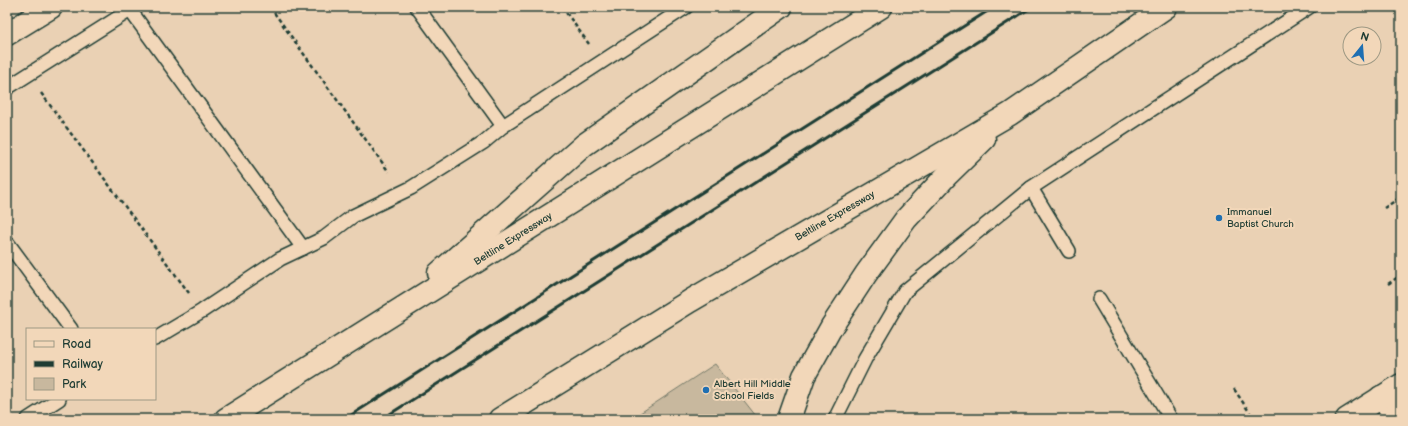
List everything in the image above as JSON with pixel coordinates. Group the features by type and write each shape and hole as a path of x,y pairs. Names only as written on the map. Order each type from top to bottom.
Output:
{"main road":[{"path":"7,34 50,7"},
{"path":"389,318 584,146 781,7"},
{"name":"Beltline Expressway","path":"226,419 389,318 881,7"},
{"name":"Beltline Expressway","path":"500,419 690,301 1010,114 1166,7"},
{"path":"789,419 804,376 832,326 879,256 906,219 948,174 1010,114"},
{"path":"1347,419 1401,385"},
{"path":"1381,397 1399,419"}],"lane":[{"path":"417,7 503,126"},
{"path":"156,338 202,311 280,259 324,238 353,216 411,188 484,142 503,126 686,7"},
{"path":"835,419 865,359 905,290 1031,188 1309,7"},
{"path":"7,88 133,9 303,248"},
{"path":"1031,188 1069,251"},
{"path":"7,242 69,328"},
{"path":"1099,299 1171,419"},
{"path":"28,419 57,400"}],"path":[{"path":"270,7 387,171"},
{"path":"562,7 588,43"},
{"path":"45,97 191,295"},
{"path":"1384,208 1401,197"},
{"path":"1388,284 1401,275"},
{"path":"1234,389 1254,419"}],"green space":[{"name":"Albert Hill Middle School Fields","path":"715,364 756,416 755,419 631,419"}],"railway":[{"path":"345,419 994,7"},
{"path":"382,419 1032,7"}],"place":[{"name":"Immanuel Baptist Church","path":"1219,218"},
{"name":"Albert Hill Middle School Fields","path":"706,390"}]}
